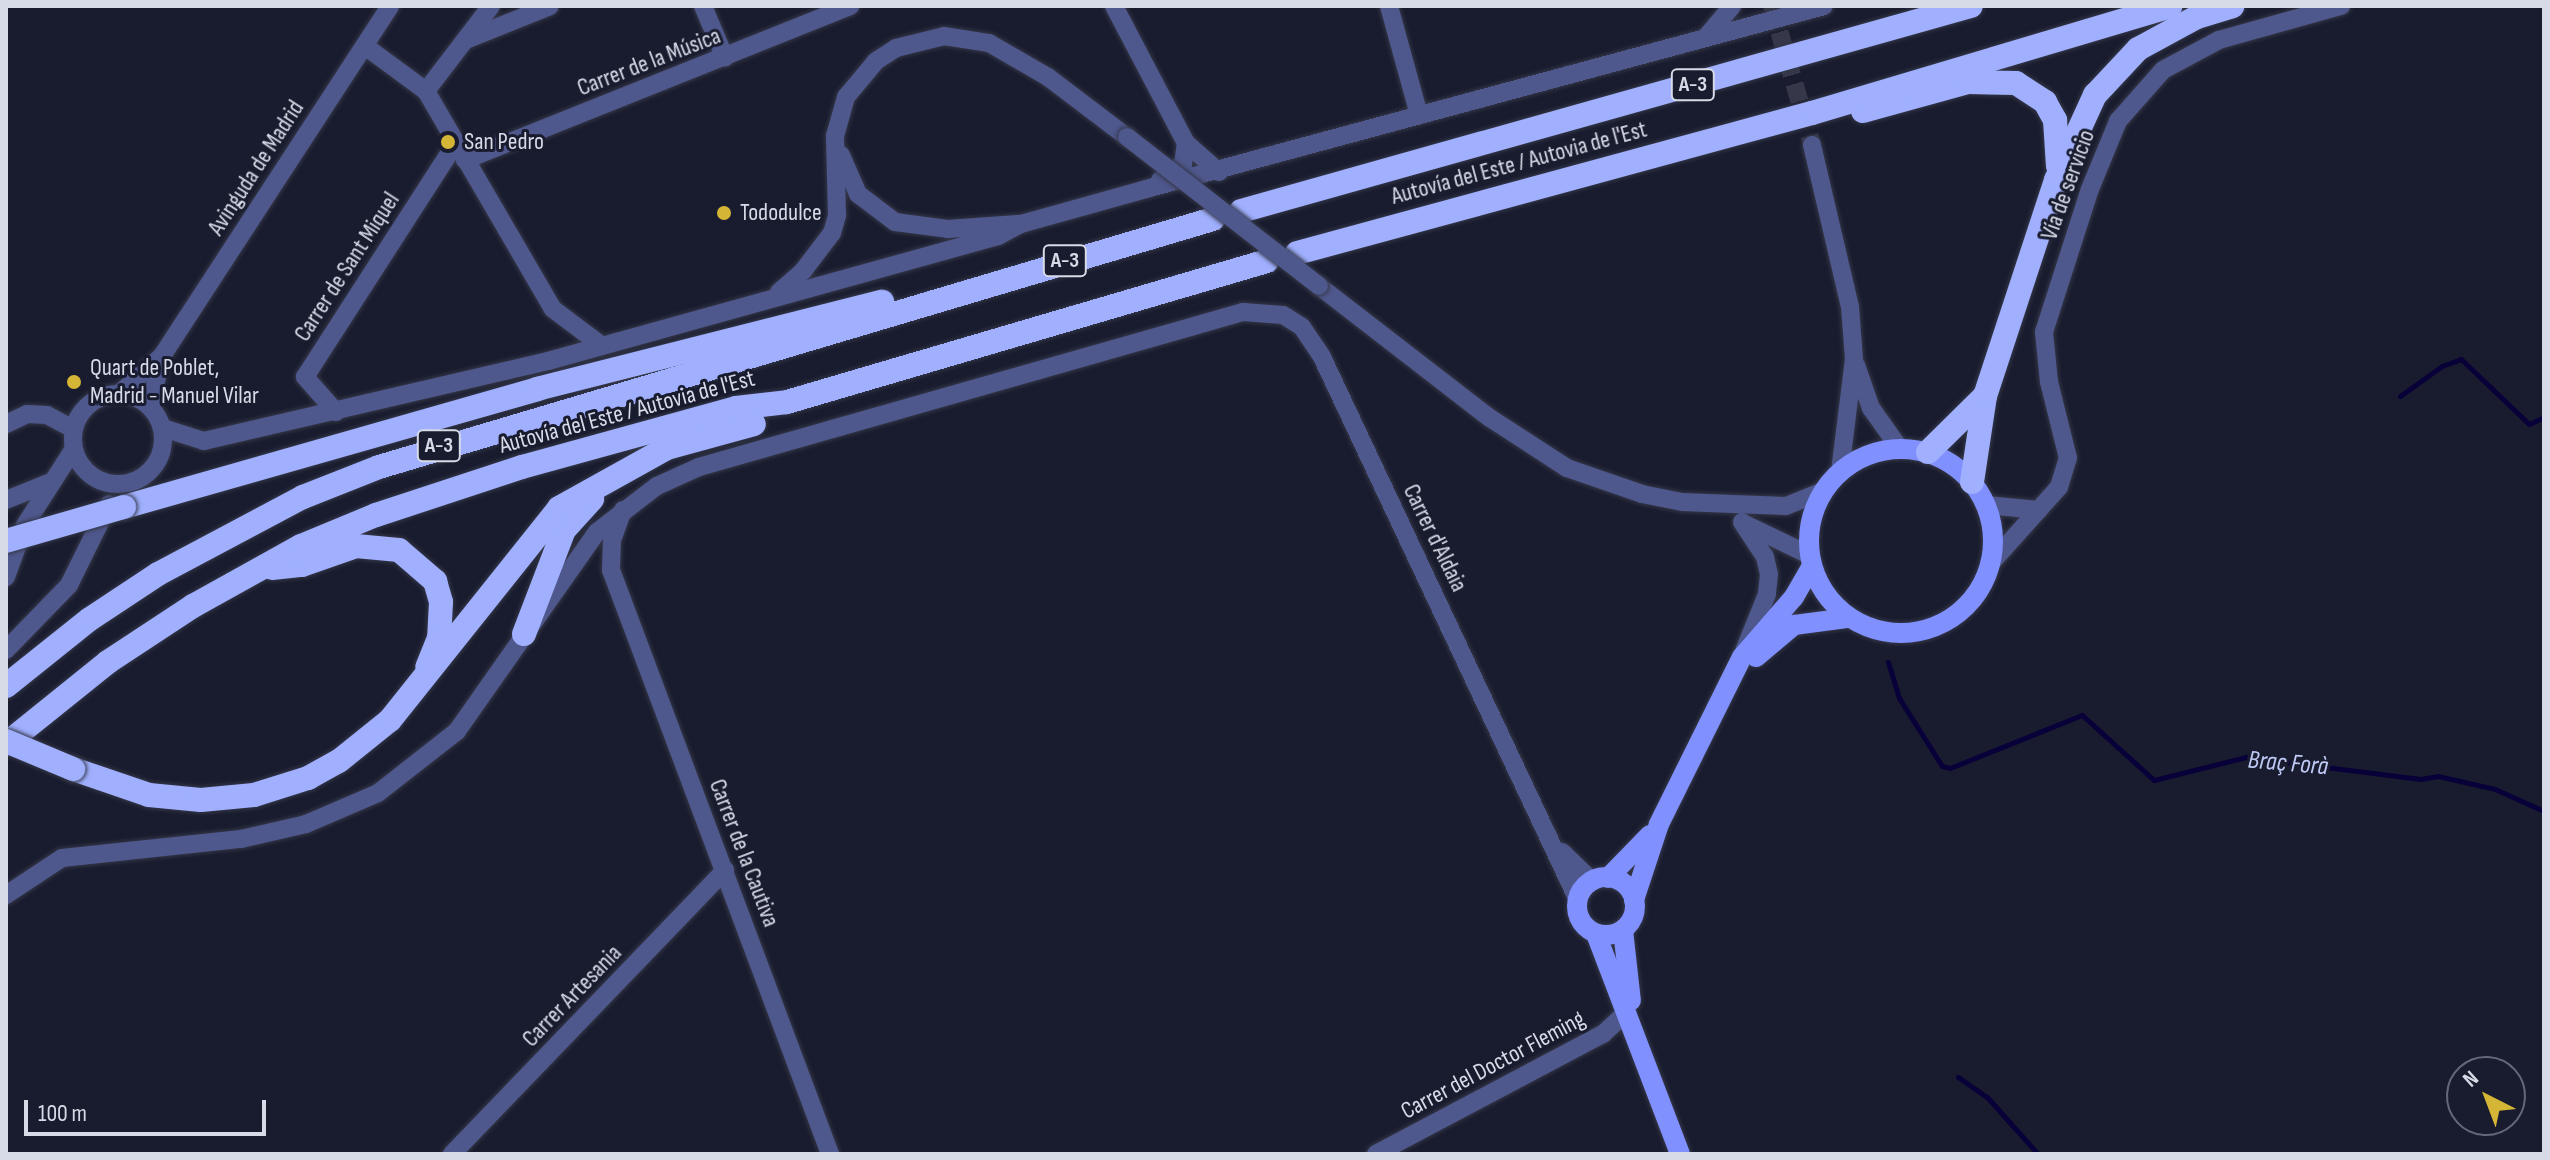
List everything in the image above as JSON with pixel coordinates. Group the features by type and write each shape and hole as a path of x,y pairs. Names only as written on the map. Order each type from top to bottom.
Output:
{"highway":[{"name":"Autovía del Este / Autovia de l'Est","path":"1241,211 1971,6"},
{"name":"Autovía del Este / Autovia de l'Est","path":"1297,253 1812,113 2170,6"},
{"path":"1972,482 1985,396 2056,180 2095,95 2115,70 2163,33 2232,6"},
{"path":"1812,113 1854,113 1968,82 2016,83 2045,102 2055,120 2060,140 2056,180"},
{"name":"Autovía del Este / Autovia de l'Est","path":"6,686 90,619 158,574 303,497 456,440 916,303 1213,219"},
{"name":"Autovía del Este / Autovia de l'Est","path":"6,742 108,662 193,606 301,546 457,487 736,408 787,402 1267,261"},
{"path":"6,541 123,496 876,302 916,303"},
{"path":"1928,452 1985,396"},
{"path":"524,634 546,569 579,511 648,466 754,424 787,402"},
{"path":"6,742 125,788 176,799 254,795 339,761 390,720 559,508 667,448 754,424"},
{"path":"262,569 302,565 356,546 399,550 419,564 435,581 443,618 421,681"}],"main road":[{"path":"1630,1018 1623,930 1633,916 1634,900 1659,824 1742,657 1794,597 1810,561 1813,511 1823,491 1840,471 1868,455 1900,449 1928,452 1972,482 1986,505 1993,533 1991,563 1975,597 1946,623 1909,634 1871,630 1847,618 1822,591 1810,561"},
{"path":"1727,688 1794,625 1847,618"},
{"path":"1659,824 1630,861 1600,879 1578,900 1580,920 1596,934 1680,1154"},
{"path":"1600,879 1625,885 1634,900"},
{"path":"1596,934 1623,930"}],"street":[{"name":"Avinguda de Madrid","path":"120,393 162,356 390,6"},
{"path":"426,91 491,6"},
{"path":"465,40 550,6"},
{"path":"703,6 725,58"},
{"name":"Carrer de la Música","path":"465,160 850,6"},
{"path":"1114,6 1186,143 1219,172"},
{"path":"1389,6 1419,115"},
{"path":"1705,38 1732,6"},
{"path":"835,136 858,194 895,222 948,229 1021,224 1824,6"},
{"name":"Vía de servicio","path":"1991,563 2059,487 2068,458 2049,382 2044,332 2090,189 2118,121 2163,70 2219,40 2341,6"},
{"path":"772,297 803,271 832,233 837,215 835,136 846,97 876,61 896,48 944,36 989,43 1018,57 1127,137 1530,447 1608,483 1682,502 1742,522 1810,561"},
{"path":"365,46 426,91 553,309 601,345"},
{"name":"Carrer de Sant Miquel","path":"336,412 305,377 456,143"},
{"path":"1146,189 1183,164 1186,143"},
{"path":"1812,145 1841,261 1854,359 1871,408 1900,449"},
{"path":"163,428 204,441 336,412 548,361 998,236 1021,224"},
{"name":"Carrer d'Aldaia","path":"6,895 62,858 241,839 343,811 416,768 457,731 597,532 624,506 699,467 1225,314 1283,315 1302,327 1322,357 1555,845 1578,900"},
{"name":"Avinguda de Madrid","path":"150,407 162,356"},
{"path":"1840,471 1854,359"},
{"path":"6,577 25,525 73,450 73,429 91,402 120,393 150,407 163,428 158,465 123,496 69,585 6,650"},
{"path":"6,424 27,414 47,415 73,429"},
{"path":"73,450 89,474 123,496"},
{"path":"6,500 53,481"},
{"path":"1682,502 1786,506 1823,491"},
{"path":"1986,505 2039,510"},
{"path":"561,582 585,568 611,570 612,540 624,506"},
{"path":"1742,522 1765,557 1769,574 1742,657"},
{"name":"Carrer de la Cautiva","path":"611,570 830,1154"},
{"name":"Carrer d'Aldaia","path":"1555,845 1600,879"},
{"name":"Carrer Artesania","path":"452,1154 725,870"},
{"name":"Carrer del Doctor Fleming","path":"1376,1154 1630,1018"}],"waterway":[{"path":"2400,396 2442,366 2461,359 2529,424 2544,417"},
{"name":"Braç Forà","path":"1888,662 1899,698 1942,766 1950,768 2082,715 2154,780 2246,757 2421,779 2438,776 2495,789 2544,811"},
{"path":"1958,1077 1987,1097 2038,1154"}],"tunnel":[{"path":"1772,6 1812,145"}],"place":[{"name":"San Pedro","path":"448,142"},
{"name":"Tododulce","path":"724,213"},
{"name":"Quart de Poblet, Madrid - Manuel Vilar","path":"74,382"}]}
